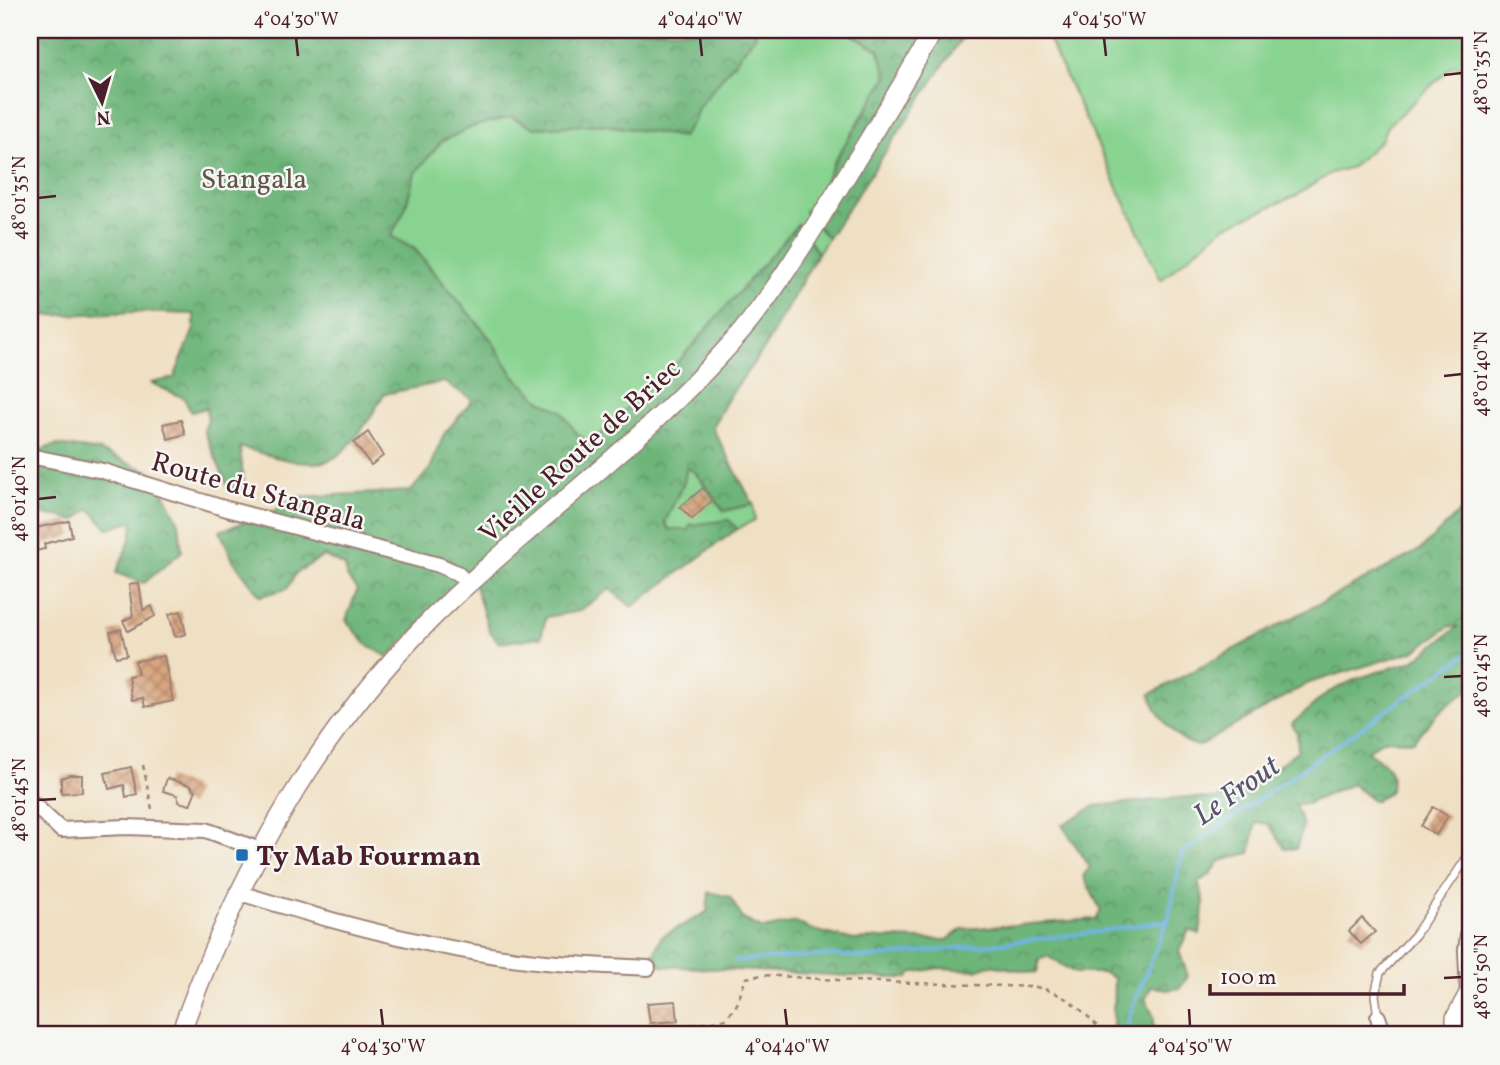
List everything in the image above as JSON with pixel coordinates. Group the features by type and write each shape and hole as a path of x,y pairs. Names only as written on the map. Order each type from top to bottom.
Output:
{"main road":[{"path":"1457,1035 1457,1018 1469,995"}],"street":[{"name":"Vieille Route de Briec","path":"180,1035 213,945 237,892 299,782 350,710 382,671 468,584 655,422 741,332 792,264 934,30"},
{"name":"Route du Stangala","path":"30,456 103,471 227,509 439,565 457,573 468,584"},
{"path":"30,801 61,830 206,830 260,850"},
{"path":"237,892 394,934 486,953 534,961 648,968"},
{"path":"1469,995 1466,950 1470,919"},
{"path":"1378,1017 1384,1035"}],"lane":[{"path":"1378,1017 1375,995 1380,973 1415,935 1470,853"}],"path":[{"path":"143,765 155,828"},
{"path":"633,1035 720,1022 737,1004 742,982 752,975 762,975 1052,990 1073,1001 1106,1035"}],"green space":[{"name":"Stangala","path":"30,30 754,30 755,36 698,108 694,120 682,137 600,124 534,128 511,117 474,126 442,141 415,173 405,209 391,236 414,249 490,338 513,375 541,401 561,411 577,434 587,442 610,428 639,394 679,361 798,224 818,253 764,349 729,397 712,427 753,504 724,511 695,472 687,467 684,482 665,522 669,529 689,530 690,525 729,520 737,529 632,607 610,589 579,611 546,617 541,637 499,643 489,630 471,574 388,657 366,644 346,620 357,590 347,577 345,566 324,556 296,573 287,589 260,596 233,560 220,531 274,511 297,497 411,491 430,469 444,434 473,400 444,382 384,394 354,440 338,455 321,463 285,460 240,447 244,488 230,492 204,431 208,420 206,408 191,412 184,398 151,383 174,378 194,329 194,314 136,312 37,316 30,325"},
{"path":"754,30 844,30 879,50 887,76 834,162 821,191 805,212 828,238 818,253 798,225 679,361 639,394 610,428 587,442 577,434 561,411 541,401 513,375 490,338 415,249 391,236 405,209 415,173 442,141 474,126 511,117 534,128 600,124 682,137 694,120 698,108 755,36"},
{"path":"844,30 967,30 828,238 805,212 821,191 834,162 887,77 879,50"},
{"path":"1044,30 1470,30 1470,73 1454,65 1387,126 1381,140 1352,167 1331,173 1297,195 1224,227 1161,280"},
{"path":"57,445 100,451 155,474 179,523 182,551 144,583 116,573 131,538 133,521 108,529 90,509 74,521 58,516 30,514 30,452"},
{"path":"686,467 694,472 724,510 753,504 755,520 737,529 729,520 689,530 669,529 665,522 666,516 684,482"},
{"path":"1470,502 1470,689 1442,709 1413,741 1383,740 1367,751 1384,763 1391,773 1389,793 1374,801 1352,784 1306,804 1295,804 1303,826 1296,849 1285,848 1268,824 1256,822 1250,853 1220,861 1210,875 1198,882 1204,901 1200,934 1189,930 1179,951 1188,976 1180,988 1167,990 1152,986 1145,999 1154,1017 1153,1035 1108,1035 1113,1026 1114,978 1104,973 1075,973 1047,956 1039,959 1037,973 990,965 976,970 939,968 910,973 909,978 887,978 662,966 654,954 661,937 707,912 709,892 730,897 743,919 763,929 796,922 809,929 854,940 947,940 962,929 1096,919 1101,910 1083,876 1090,867 1062,825 1095,806 1187,797 1217,799 1255,784 1298,750 1297,733 1292,724 1327,693 1356,679 1413,661 1458,627 1450,626 1414,651 1309,683 1199,746 1182,739 1168,726 1150,694 1420,550"}],"building":[{"path":"181,420 185,434 168,439 163,424"},
{"path":"368,432 383,456 371,465 354,443"},
{"path":"703,488 713,500 692,519 680,507"},
{"path":"69,521 72,536 44,544 45,549 35,551 34,543 30,544 30,529"},
{"path":"139,583 143,610 152,606 155,616 128,631 123,621 133,616 129,585"},
{"path":"181,611 186,634 175,637 169,614"},
{"path":"121,629 127,655 116,657 110,632"},
{"path":"164,656 173,701 145,707 143,698 132,700 128,676 138,674 135,661"},
{"path":"131,767 137,794 126,797 124,785 109,789 105,773"},
{"path":"82,775 82,792 61,793 61,778"},
{"path":"167,778 192,786 192,789 196,790 190,805 179,802 177,795 163,791"},
{"path":"1433,807 1448,816 1436,835 1421,826"},
{"path":"1362,918 1375,932 1361,944 1349,931"},
{"path":"676,1001 678,1021 650,1023 647,1003"}],"waterway":[{"name":"Le Frout","path":"1125,1035 1132,1008 1168,920 1182,853 1470,652"},
{"path":"735,961 833,955 872,958 1096,932 1167,920"}],"place":[{"name":"Ty Mab Fourman","path":"242,855"}]}
